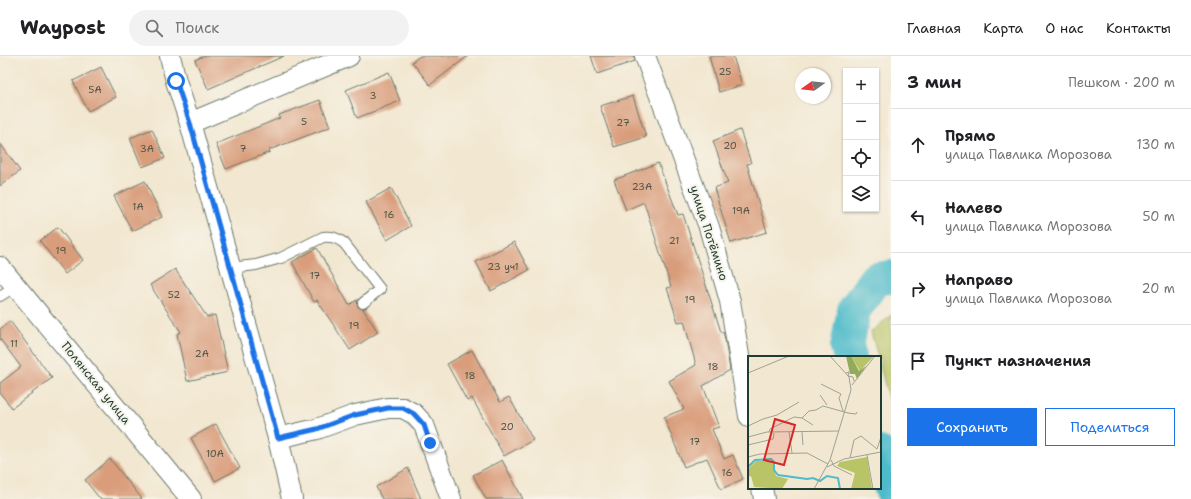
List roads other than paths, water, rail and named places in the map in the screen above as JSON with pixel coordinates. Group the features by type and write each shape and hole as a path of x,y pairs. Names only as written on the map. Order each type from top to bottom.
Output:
{"street":[{"path":"170,56 278,438 292,499"},
{"path":"190,123 349,56"},
{"name":"улица Потёмино","path":"645,56 709,227 728,294 748,410"},
{"name":"Полянская улица","path":"0,267 8,291 191,499"},
{"path":"278,438 317,429 355,415 388,408 403,408 414,414 424,425 451,499"},
{"path":"762,489 764,499"}],"lane":[{"path":"230,268 256,265 281,258 323,238 337,238 344,243 380,289 363,304"}],"waterway":[{"path":"850,356 847,347 854,310 875,279 891,277"},
{"path":"881,456 891,489"}]}
